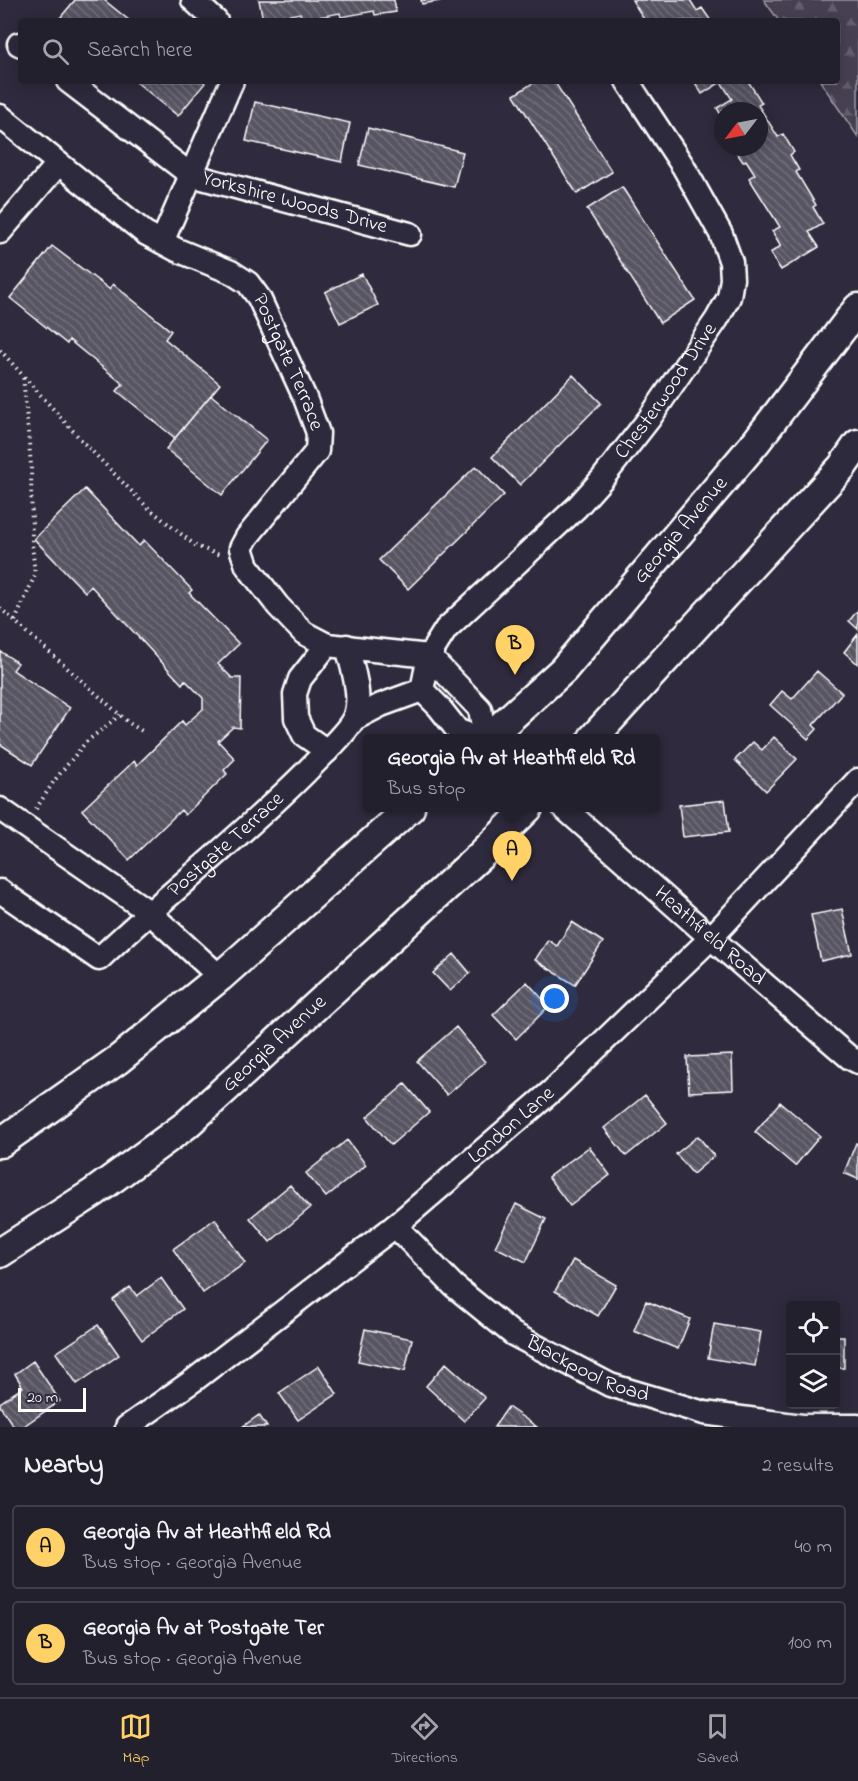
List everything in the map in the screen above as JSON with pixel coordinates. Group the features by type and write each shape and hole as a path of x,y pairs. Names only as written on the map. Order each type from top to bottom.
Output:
{"main road":[{"name":"Georgia Avenue","path":"491,734 563,670 756,442 858,308"},
{"path":"597,734 842,467 858,444"},
{"path":"0,1143 119,1059 220,977 404,812"},
{"name":"Georgia Avenue","path":"0,1253 93,1193 186,1125 482,854 523,812"}],"street":[{"path":"193,0 213,18"},
{"name":"Yorkshire Woods Drive","path":"72,84 191,175 410,234"},
{"path":"162,242 231,84"},
{"name":"Chesterwood Drive","path":"429,656 446,629 577,507 602,479 649,419 717,319 729,297 732,279 731,262 721,234 683,166 629,84"},
{"name":"Postgate Terrace","path":"0,116 136,226 162,242 231,272 248,283 259,298 305,398 318,433 317,451 247,537 241,548 248,566"},
{"path":"0,232 58,164"},
{"path":"248,566 278,606 304,633 337,645 429,656 480,709 486,734"},
{"path":"337,645 356,691 357,707 354,719"},
{"path":"327,751 318,747 304,735 296,718 295,694 300,679 337,645"},
{"path":"429,656 422,690 439,706 458,731 467,734"},
{"name":"Postgate Terrace","path":"149,912 273,805 327,751 354,719 381,705 422,690"},
{"name":"London Lane","path":"127,1427 194,1380 394,1226 553,1090 711,938 858,780"},
{"name":"Postgate Terrace","path":"0,808 149,912 220,977"},
{"name":"Heathfield Road","path":"570,812 711,938 850,1058 858,1062"},
{"path":"0,891 99,959 149,912"},
{"name":"Blackpool Road","path":"394,1226 454,1286 513,1334 610,1385 704,1413 802,1426 858,1426"}],"path":[{"path":"0,350 83,442 146,506 196,546 248,566"},
{"path":"15,621 35,574 32,543 31,465 23,375"},
{"path":"0,608 120,715 142,731"},
{"path":"25,825 54,781 86,742 120,715"}],"green space":[{"path":"764,0 858,0 858,137 822,84 840,84 840,18 777,18"}],"building":[{"path":"75,0 104,0 126,18 60,18"},
{"path":"259,0 394,0 396,12 375,15 374,11 341,17 340,13 313,18 301,18 300,13 263,18"},
{"path":"421,0 446,0 422,4"},
{"path":"632,0 690,0 697,11 702,8 709,18 643,18"},
{"path":"139,84 204,84 178,116"},
{"path":"531,84 556,84 612,172 577,194 514,95"},
{"path":"696,84 718,84 702,94"},
{"path":"722,84 750,84 761,102 727,102 732,99"},
{"path":"255,102 350,123 342,162 246,141"},
{"path":"768,121 778,137 783,134 794,152 790,155 799,170 796,172 816,205 813,207 823,224 809,232 819,247 781,270 770,253 781,246 772,231 780,227 749,178 755,174 746,160 743,162 739,156 768,156"},
{"path":"368,128 463,152 454,187 359,165"},
{"path":"622,187 695,300 660,323 587,209"},
{"path":"52,246 109,289 113,284 171,331 165,339 220,384 175,438 117,391 123,384 69,340 67,344 10,298"},
{"path":"362,274 378,305 340,323 325,292"},
{"path":"573,375 601,403 520,485 492,457"},
{"path":"211,395 267,440 222,495 166,449"},
{"path":"476,466 504,495 408,589 379,560"},
{"path":"85,489 139,546 144,540 192,590 189,593 239,644 218,664 232,678 241,678 240,728 233,727 218,741 235,759 224,770 227,774 185,815 181,810 129,860 82,810 134,761 137,765 182,721 185,725 203,709 203,698 185,680 182,684 91,586 85,592 34,539"},
{"path":"858,610 858,629 849,621"},
{"path":"858,634 858,664 844,652"},
{"path":"0,651 18,663 13,670 70,708 32,765 0,744"},
{"path":"817,671 842,693 813,725 817,729 808,739 770,705 782,691 792,699"},
{"path":"774,737 797,759 766,791 735,760 753,742 762,750"},
{"path":"725,800 729,832 683,837 679,805"},
{"path":"842,909 852,954 821,961 811,915"},
{"path":"572,922 603,942 575,985 535,960 548,940 557,946"},
{"path":"454,954 470,973 450,991 433,973"},
{"path":"527,982 549,1006 516,1039 493,1015"},
{"path":"456,1027 485,1062 447,1095 417,1061"},
{"path":"732,1055 733,1090 689,1092 687,1057"},
{"path":"405,1084 429,1112 391,1145 367,1117"},
{"path":"645,1095 667,1123 626,1156 604,1128"},
{"path":"780,1102 820,1136 795,1166 755,1132"},
{"path":"698,1136 714,1156 693,1174 676,1154"},
{"path":"347,1140 366,1165 326,1197 306,1173"},
{"path":"856,1143 858,1144 858,1179 844,1173"},
{"path":"589,1147 610,1175 570,1206 548,1177"},
{"path":"290,1185 310,1208 270,1242 250,1218"},
{"path":"516,1204 546,1219 526,1262 495,1247"},
{"path":"215,1219 245,1263 203,1293 173,1249"},
{"path":"573,1260 616,1285 598,1316 555,1291"},
{"path":"161,1278 183,1309 142,1340 113,1300 130,1287 137,1296"},
{"path":"646,1301 690,1319 678,1349 634,1331"},
{"path":"714,1324 761,1332 755,1366 708,1358"},
{"path":"98,1325 119,1355 77,1384 56,1353"},
{"path":"365,1329 412,1339 405,1371 358,1361"},
{"path":"840,1336 844,1336 844,1368 840,1368"},
{"path":"33,1361 60,1401 22,1427 14,1427 0,1403 23,1387 15,1374"},
{"path":"446,1363 485,1398 464,1421 426,1386"},
{"path":"319,1366 337,1394 298,1420 279,1393"},
{"path":"508,1407 537,1427 494,1427"},
{"path":"259,1415 267,1427 242,1427"}],"place":[{"name":"Georgia Av at Postgate Ter","path":"515,675"},
{"name":"Georgia Av at Heathfield Rd","path":"512,881"}]}
